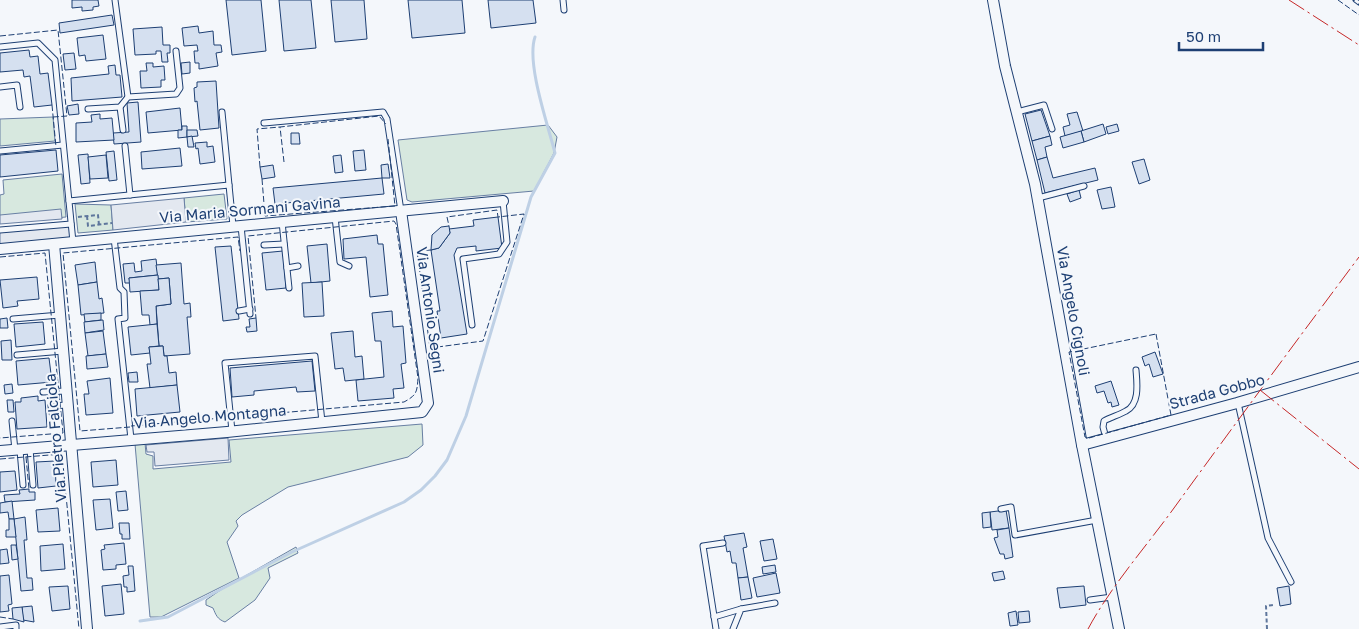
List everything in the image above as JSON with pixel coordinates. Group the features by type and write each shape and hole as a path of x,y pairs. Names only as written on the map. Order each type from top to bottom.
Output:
{"street":[{"name":"Via Angelo Cignoli","path":"993,0 1005,66 1038,198 1082,444 1118,629"},
{"name":"Via Maria Sormani Gavina","path":"0,249 503,202"},
{"name":"Via Antonio Segni","path":"401,211 428,403 422,412"},
{"name":"Via Pietro Falciola","path":"54,244 87,629"},
{"name":"Strada Gobbo","path":"1082,444 1238,403 1359,367"},
{"name":"Via Angelo Montagna","path":"0,451 422,412"}],"lane":[{"path":"115,0 128,97"},
{"path":"563,0 564,10"},
{"path":"0,47 38,43 55,60 73,242"},
{"path":"88,109 120,106 128,97 176,94 180,88 176,50"},
{"path":"0,87 18,85 20,107"},
{"path":"1017,112 1044,105 1052,129"},
{"path":"120,106 123,130"},
{"path":"222,112 229,185 250,312 239,311"},
{"path":"264,123 382,112 387,119 401,211"},
{"path":"0,151 63,145"},
{"path":"125,146 130,195"},
{"path":"69,201 229,185"},
{"path":"1038,198 1084,186"},
{"path":"472,325 463,259 499,254 507,242 503,202"},
{"path":"335,217 340,262 348,266"},
{"path":"0,230 71,221"},
{"path":"282,222 289,288"},
{"path":"114,238 120,288 124,292 125,318 118,319 131,439"},
{"path":"264,246 284,244"},
{"path":"287,268 298,266"},
{"path":"12,319 60,315"},
{"path":"17,355 63,351"},
{"path":"232,431 225,363 315,356 322,422"},
{"path":"1106,438 1104,421 1131,408 1137,383 1136,370"},
{"path":"44,392 67,391"},
{"path":"1238,403 1268,538 1291,582"},
{"path":"52,413 52,406 68,405"},
{"path":"12,421 33,485"},
{"path":"22,449 23,485"},
{"path":"1001,508 1011,507 1015,534 1097,520"},
{"path":"716,629 703,546 723,543"},
{"path":"1090,600 1112,597"},
{"path":"714,617 741,609 775,603"},
{"path":"733,629 741,609"},
{"path":"0,626 16,625 16,629"}],"path":[{"path":"71,221 98,215 99,225"},
{"path":"87,216 88,226 112,223"},
{"path":"1267,629 1266,606 1273,605"}],"shaded area":[{"path":"53,117 55,141 0,146 0,119"},
{"path":"548,125 557,137 554,153 534,191 412,202 407,200 398,140"},
{"path":"62,174 66,217 0,223 0,195 4,194 3,180"},
{"path":"224,194 227,219 186,222 184,198"},
{"path":"184,198 186,222 113,230 111,205"},
{"path":"75,204 111,205 113,230 78,233"},
{"path":"61,209 62,219 0,224 0,215"},
{"path":"71,224 73,242 0,249 0,230"},
{"path":"422,424 423,445 408,457 288,487 242,515 236,521 238,526 227,542 239,578 161,617 150,617 135,444 145,443 146,454 153,456 153,469 231,462 229,440"},
{"path":"228,438 229,460 155,466 154,452 147,452 146,445"},
{"path":"296,547 298,553 268,568 270,578 255,600 225,622 218,618 213,608 206,605 206,600 219,591"}],"building":[{"path":"72,0 98,0 99,6 93,7 93,10 82,11 82,7 72,8"},
{"path":"226,0 261,0 266,51 232,55"},
{"path":"279,0 311,0 316,48 284,51"},
{"path":"331,0 364,0 367,39 335,42"},
{"path":"408,0 462,0 465,33 412,38"},
{"path":"488,0 533,0 536,23 491,28"},
{"path":"112,15 114,25 60,33 59,23"},
{"path":"198,26 199,33 213,31 214,45 221,45 222,52 216,53 218,66 199,69 199,63 195,63 194,51 198,51 197,45 184,46 182,28"},
{"path":"162,27 163,45 170,45 170,53 167,53 168,62 162,62 161,51 156,51 156,54 135,55 133,29"},
{"path":"103,35 106,59 86,61 85,55 79,56 77,38"},
{"path":"29,50 30,57 38,56 40,74 48,73 52,105 34,107 30,76 24,77 23,70 0,72 0,53"},
{"path":"74,53 76,69 65,70 63,54"},
{"path":"190,62 190,73 182,74 181,63"},
{"path":"146,63 153,63 153,67 164,66 165,80 161,80 161,87 141,88 140,71 147,71"},
{"path":"115,65 116,75 120,75 122,97 72,101 71,78 109,74 108,66"},
{"path":"216,81 219,128 200,130 194,88 197,87 197,82"},
{"path":"138,102 141,142 114,144 113,133 129,132 127,103"},
{"path":"78,104 79,114 69,115 67,106"},
{"path":"180,108 182,130 148,133 146,112"},
{"path":"1041,110 1050,136 1032,141 1025,114"},
{"path":"1077,112 1083,131 1065,136 1063,127 1070,125 1067,114"},
{"path":"100,114 100,119 112,118 114,140 76,142 76,123 92,122 91,115"},
{"path":"1103,124 1106,134 1084,142 1081,131"},
{"path":"1117,124 1119,131 1108,134 1106,127"},
{"path":"182,126 187,126 187,137 178,138 178,130 182,130"},
{"path":"187,130 197,130 198,136 187,137"},
{"path":"1081,131 1084,142 1063,148 1060,137"},
{"path":"291,133 299,133 300,144 291,144"},
{"path":"192,136 194,147 188,147 187,137"},
{"path":"1050,136 1052,145 1045,147 1047,157 1037,160 1032,141"},
{"path":"207,142 207,147 213,146 215,162 200,164 198,148 196,149 195,143"},
{"path":"180,148 182,166 142,169 141,152"},
{"path":"56,150 58,171 0,177 0,155"},
{"path":"364,150 366,170 355,171 353,151"},
{"path":"114,151 117,180 109,181 106,152"},
{"path":"88,154 90,183 81,184 78,155"},
{"path":"106,155 108,178 90,179 88,157"},
{"path":"341,155 343,172 335,173 333,156"},
{"path":"1047,157 1053,178 1095,168 1098,180 1045,193 1037,160"},
{"path":"1144,159 1150,180 1139,184 1132,162"},
{"path":"388,164 390,178 382,178 381,165"},
{"path":"273,165 275,177 262,179 260,167"},
{"path":"382,178 384,194 275,204 273,188"},
{"path":"1111,187 1115,207 1102,209 1097,190"},
{"path":"1079,190 1081,198 1070,202 1067,194"},
{"path":"498,217 502,248 476,251 476,246 457,248 454,255 467,334 441,338 437,311 440,311 431,250 439,248 450,233 449,229 474,226 473,220"},
{"path":"449,226 450,233 439,248 431,250 432,235 441,227"},
{"path":"377,235 378,244 383,244 388,295 370,297 366,257 344,259 343,239"},
{"path":"327,244 330,281 311,283 307,246"},
{"path":"231,246 239,319 223,321 215,247"},
{"path":"283,251 286,288 266,290 262,253"},
{"path":"156,259 158,275 129,278 130,283 125,283 123,264 134,263 135,272 142,271 141,261"},
{"path":"95,262 97,282 78,285 75,265"},
{"path":"181,263 184,304 190,303 191,317 187,317 190,354 164,356 163,346 159,346 156,306 171,304 169,278 158,279 156,265"},
{"path":"158,275 159,290 130,292 129,278"},
{"path":"37,277 39,299 17,301 18,306 3,308 0,280"},
{"path":"169,278 171,304 156,306 157,324 150,325 149,315 142,315 140,291 159,290 158,279"},
{"path":"97,282 99,299 102,298 104,313 81,315 78,285"},
{"path":"322,282 324,316 304,317 302,283"},
{"path":"392,311 393,327 403,326 406,363 401,364 404,388 393,389 394,398 358,401 356,380 384,377 381,341 375,341 372,313"},
{"path":"101,313 101,320 85,322 84,314"},
{"path":"7,318 8,328 0,328 0,319"},
{"path":"256,318 257,331 247,332 246,327 250,327 249,319"},
{"path":"103,320 104,330 85,333 84,322"},
{"path":"43,322 45,344 16,347 14,324"},
{"path":"157,324 159,346 149,347 150,353 131,355 128,327"},
{"path":"103,331 106,354 88,356 85,333"},
{"path":"353,331 355,357 362,356 364,379 345,381 343,368 335,369 331,333"},
{"path":"11,340 12,360 2,360 1,341"},
{"path":"163,346 164,356 167,356 169,373 176,372 177,385 150,388 147,364 151,364 149,347"},
{"path":"1155,352 1163,374 1153,377 1149,364 1145,366 1142,357"},
{"path":"106,354 108,367 87,369 86,356"},
{"path":"49,358 52,382 18,385 16,361"},
{"path":"312,361 315,391 297,392 296,387 254,391 254,395 232,397 230,368"},
{"path":"137,372 138,382 129,382 128,373"},
{"path":"110,378 113,413 86,415 84,394 89,394 87,381"},
{"path":"1111,381 1119,405 1112,407 1111,402 1108,403 1104,391 1097,393 1095,386"},
{"path":"12,384 13,393 5,394 4,385"},
{"path":"177,385 180,412 137,416 135,389"},
{"path":"38,396 38,401 45,400 47,427 17,429 15,402 21,402 21,398"},
{"path":"7,400 13,400 14,412 8,412"},
{"path":"116,460 118,485 93,487 91,462"},
{"path":"55,461 56,486 38,488 36,462"},
{"path":"15,471 17,490 0,492 0,472"},
{"path":"29,489 29,492 35,492 35,500 5,502 4,495 20,494 19,490"},
{"path":"126,491 128,510 118,511 116,492"},
{"path":"110,499 113,528 96,530 93,500"},
{"path":"12,501 14,519 9,519 8,512 0,513 0,503"},
{"path":"58,508 60,531 38,532 36,510"},
{"path":"1006,510 1009,528 992,530 990,512"},
{"path":"990,512 991,527 983,528 982,513"},
{"path":"25,517 27,540 24,540 27,578 32,578 33,590 21,591 14,519"},
{"path":"9,519 14,519 16,537 6,537 6,530 9,530"},
{"path":"119,523 129,523 130,539 122,539"},
{"path":"1009,528 1013,557 1005,559 1004,554 1000,554 994,538 998,537 997,530"},
{"path":"744,533 747,547 743,548 748,577 738,578 736,563 732,563 730,551 727,552 724,536"},
{"path":"773,539 777,559 764,561 760,541"},
{"path":"124,543 126,564 116,565 116,569 103,570 101,550 105,549 104,545"},
{"path":"63,544 65,569 41,571 40,546"},
{"path":"11,545 16,545 18,559 12,560"},
{"path":"7,549 9,563 0,564 0,550"},
{"path":"775,565 776,572 763,574 762,567"},
{"path":"128,566 133,566 135,591 127,592 127,587 124,587 123,576 129,575"},
{"path":"1003,571 1005,579 994,581 992,573"},
{"path":"776,573 780,593 757,597 753,578"},
{"path":"9,575 12,604 8,605 9,611 0,612 0,576"},
{"path":"748,577 752,598 741,600 738,578"},
{"path":"121,584 124,614 105,616 102,586"},
{"path":"68,586 70,609 52,611 49,587"},
{"path":"1084,586 1086,605 1060,608 1057,588"},
{"path":"1289,586 1291,604 1280,606 1277,588"},
{"path":"32,606 34,622 23,620 22,607"},
{"path":"22,607 24,622 13,619 12,608"},
{"path":"1016,611 1018,625 1010,626 1008,613"},
{"path":"1029,611 1030,622 1019,623 1018,612"}],"waterway":[{"path":"140,621 168,617 292,552 404,502 421,490 447,460 466,416 531,197 555,153 543,111 533,62 535,37"}],"railway":[{"path":"1355,0 1359,3"}],"fence":[{"path":"1338,0 1359,15"},
{"path":"0,36 58,30 67,116 53,117"},
{"path":"52,105 56,147"},
{"path":"284,162 280,127 379,116 386,124"},
{"path":"260,167 257,129 280,127"},
{"path":"262,179 265,216 395,206 388,139"},
{"path":"431,250 417,251 430,348 483,341 524,214 498,217 497,210 447,217 449,226"},
{"path":"131,426 404,402 416,393 418,378 396,224 394,221 248,236 256,318"},
{"path":"130,427 80,431 63,253 238,237 240,251"},
{"path":"0,257 45,253 63,433 0,438"},
{"path":"1156,334 1171,415 1089,438 1085,437 1069,352 1156,334"},
{"path":"0,459 62,454 79,629"},
{"path":"26,457 29,489"},
{"path":"0,617 13,619"}],"power":[{"path":"1289,0 1359,45"},
{"path":"1088,629 1118,582 1359,257"},
{"path":"1260,390 1359,469"}]}
